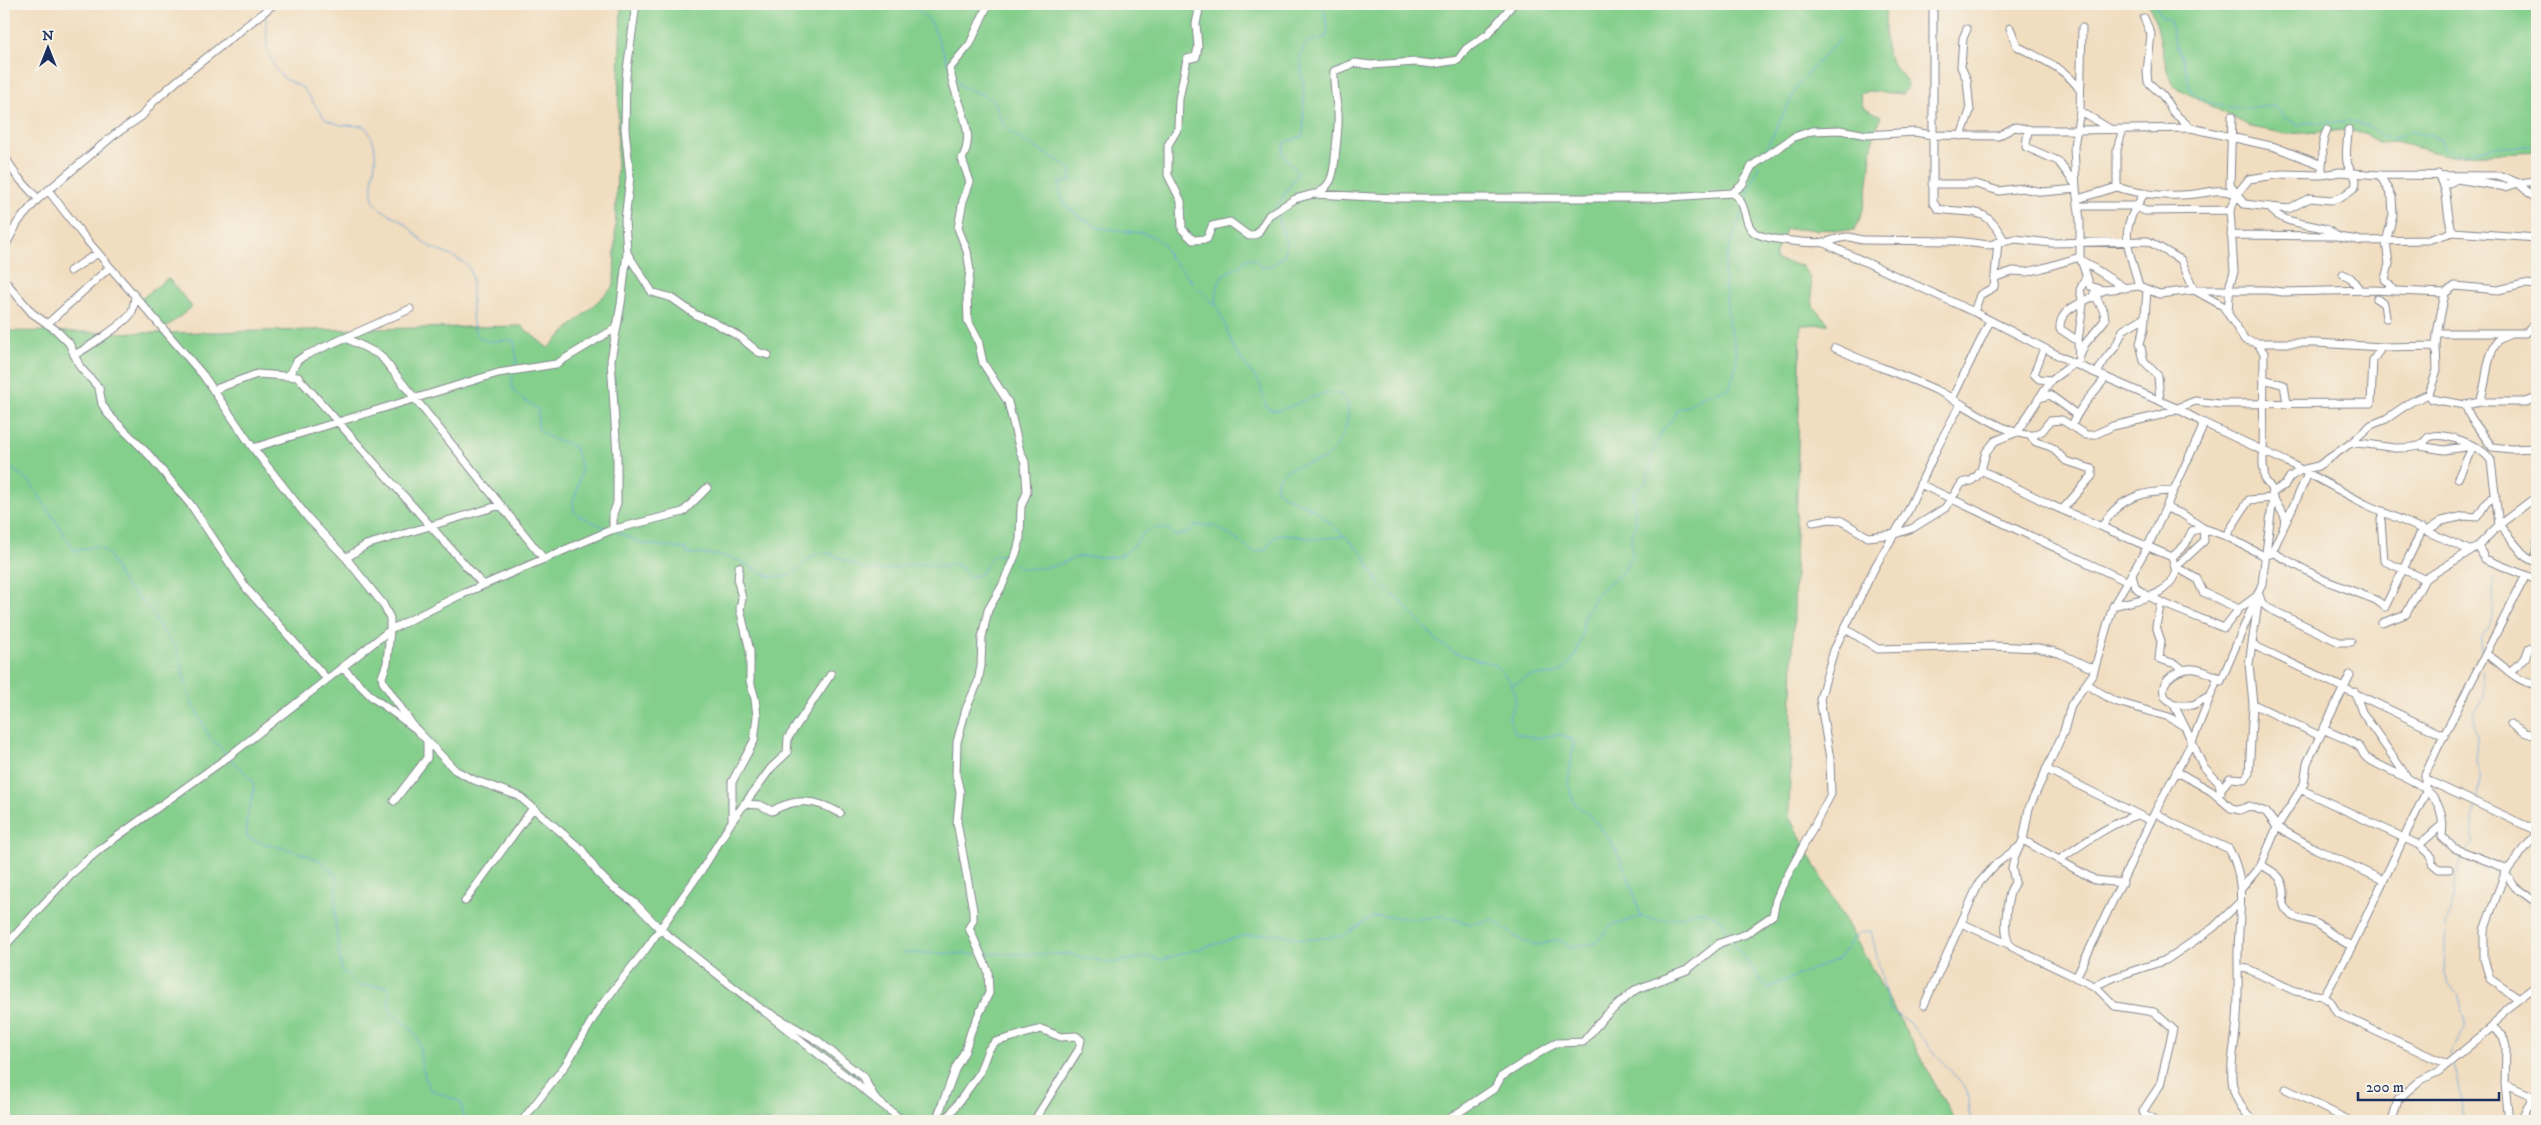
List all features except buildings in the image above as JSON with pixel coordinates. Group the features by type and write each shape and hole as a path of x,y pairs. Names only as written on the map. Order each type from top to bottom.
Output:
{"street":[{"path":"4,248 18,222 38,199 114,135 142,116 159,96 274,4"},
{"path":"613,529 613,514 617,503 617,455 611,360 627,253 625,220 630,177 625,129 625,94 631,31 636,4"},
{"path":"936,1121 956,1066 962,1057 971,1031 989,993 988,971 969,928 974,915 957,822 960,792 956,775 957,742 966,709 978,682 981,666 982,637 988,610 1002,586 1017,551 1020,539 1021,507 1027,492 1025,462 1020,451 1008,402 983,363 978,340 968,321 966,298 970,271 968,251 958,228 963,201 970,182 962,159 968,147 968,134 953,86 950,68 970,44 988,4"},
{"path":"1200,4 1196,24 1198,52 1196,57 1187,59 1179,99 1178,128 1168,145 1168,175 1181,201 1184,232 1193,240 1203,240 1208,237 1212,226 1230,222 1249,236 1257,234 1270,215 1295,199 1324,190 1333,178 1335,169 1338,124 1333,80 1334,71 1355,63 1371,65 1416,62 1433,64 1458,60 1466,50 1488,34 1513,4"},
{"path":"1933,8 1932,184 1935,207 1945,210 1974,212 1989,218 2001,241 1994,287 1980,295 1974,312"},
{"path":"2144,18 2151,34 2147,72 2148,82 2163,96 2173,112 2191,128"},
{"path":"2010,28 2018,46 2034,53 2067,74 2080,91"},
{"path":"1813,522 1830,519 1840,520 1868,537 1895,534 1921,524 1945,508 1953,499 1962,483 1974,480 1981,470 1988,448 2000,438 2017,432 2051,380 2075,364 2085,344 2105,320 2104,312 2086,277 2079,243 2074,146 2080,111 2082,28"},
{"path":"1961,136 1970,111 1966,76 1961,67 1964,38 1967,29"},
{"path":"2080,111 2110,130"},
{"path":"2232,116 2230,185 2244,204 2288,209 2310,198 2331,200 2342,197 2355,187 2354,173 2347,164 2348,130"},
{"path":"1316,194 1394,198 1654,198 1732,193 1742,185 1752,166 1794,137 1812,131 1840,130 1867,135 1915,132 1932,135 1998,136 2015,127 2077,130 2191,128 2275,147 2322,165"},
{"path":"2028,129 2026,147 2058,161 2076,186"},
{"path":"2117,187 2117,149 2123,129"},
{"path":"2322,175 2324,157 2321,143 2327,130"},
{"path":"4,155 16,175 38,199"},
{"path":"2228,312 2230,284 2234,272 2230,210 2237,194 2249,179 2282,174 2322,175 2340,172 2380,175 2502,176 2518,183 2537,200"},
{"path":"2438,174 2445,185 2450,225 2453,232"},
{"path":"2380,175 2392,198 2393,215 2390,234 2386,242 2389,264 2385,279 2393,290"},
{"path":"2445,185 2457,179 2506,187 2518,183 2537,181"},
{"path":"1932,184 1953,186 1976,184 1999,191 2022,188 2043,192 2076,186"},
{"path":"2078,203 2117,187 2145,193 2194,194 2220,189 2237,194"},
{"path":"48,190 98,253 213,390 253,448 308,518 346,558 387,610 390,630 387,663 382,677 383,682 416,730 426,741 464,776 519,796 582,850 598,873 635,904 660,929 903,1121"},
{"path":"1732,193 1739,198 1744,206 1750,226 1754,232 1767,238 1824,243 1974,312 2075,364 2176,408 2383,511 2470,550"},
{"path":"2139,286 2126,241 2126,230 2135,206 2145,193"},
{"path":"2078,203 2135,206 2145,211 2230,210"},
{"path":"2269,207 2273,213 2328,229 2335,236"},
{"path":"2231,234 2335,236 2351,237 2361,241 2386,242 2428,240 2453,232 2537,238"},
{"path":"1824,243 1849,236 1864,240 1956,241 1989,245 2001,241 2020,239 2051,244 2148,241 2176,257 2184,266 2194,290 2214,300 2228,312 2241,338 2257,343 2317,343 2382,347 2436,346"},
{"path":"70,271 98,253"},
{"path":"627,253 652,292 672,298 696,315 713,322 740,337 759,352 768,355"},
{"path":"1996,277 2013,271 2027,272 2081,259 2125,288"},
{"path":"47,324 110,267"},
{"path":"2343,274 2351,278 2360,290"},
{"path":"2080,356 2078,341 2083,302 2080,290 2086,277"},
{"path":"4,280 32,312 64,336 80,367 99,388 102,404 108,414 149,455 191,505 247,589 327,679"},
{"path":"2090,286 2104,290 2139,286 2163,294 2194,290 2282,292 2393,290 2444,293 2455,286 2498,290 2524,284 2537,285"},
{"path":"2078,341 2060,329 2063,314 2068,309 2096,296 2104,290"},
{"path":"2147,290 2145,317 2140,343 2144,361 2158,376 2160,401"},
{"path":"2444,293 2437,333 2436,370 2429,394 2432,399 2465,405 2480,402 2526,402 2537,398"},
{"path":"74,355 88,348 127,318 134,306 135,296"},
{"path":"2377,299 2384,304 2386,318"},
{"path":"289,375 297,361 304,356 410,309"},
{"path":"2097,372 2116,346 2123,330 2145,317"},
{"path":"1952,399 1990,321"},
{"path":"2437,333 2526,332 2537,323"},
{"path":"253,448 498,373 556,364 616,328"},
{"path":"2480,402 2485,385 2487,362 2494,345 2498,340 2513,333"},
{"path":"346,338 376,352 544,559"},
{"path":"2257,343 2264,353 2264,475 2272,495 2285,516 2284,526"},
{"path":"2030,436 2038,434 2050,421 2062,420 2086,435 2094,436 2113,426 2161,416 2176,408 2200,401 2220,404 2263,402 2372,403 2373,360 2382,347"},
{"path":"1836,348 1869,364 1918,382 2002,426 2030,436 2036,442 2050,446 2066,461 2092,469 2092,476 2062,510"},
{"path":"2044,348 2036,365 2034,376 2051,380"},
{"path":"213,390 257,374 298,377 388,481 483,585"},
{"path":"2072,426 2080,406 2093,396 2106,377"},
{"path":"2264,379 2284,384 2287,403"},
{"path":"2037,399 2050,394 2076,414"},
{"path":"2226,536 2249,500 2272,495 2285,485 2290,477 2318,466 2351,443 2371,425 2386,419 2411,402 2429,394"},
{"path":"1446,1121 1495,1088 1501,1077 1547,1048 1557,1044 1583,1042 1611,1011 1635,990 1687,970 1720,943 1746,934 1773,915 1776,900 1782,886 1831,794 1830,759 1820,699 1834,650 1876,565 1895,534 1960,405"},
{"path":"2465,405 2466,412 2492,447 2511,449 2537,448"},
{"path":"2008,944 2006,913 2011,889 2016,882 2012,868 2022,842 2029,808 2067,723 2071,705 2096,666 2112,606 2148,546 2202,429 2202,422"},
{"path":"2420,446 2429,437 2445,435 2473,446 2487,454 2491,461 2499,525 2526,557 2536,562 2537,543"},
{"path":"2351,443 2394,448 2420,446 2444,450 2473,446"},
{"path":"2458,478 2473,446"},
{"path":"1981,470 2062,510 2172,557 2176,567 2197,579 2203,592 2239,609"},
{"path":"2264,556 2273,550 2305,472"},
{"path":"1920,484 2126,582"},
{"path":"4,947 71,874 100,850 228,757 390,630 483,585 613,529 683,512 707,488"},
{"path":"2102,527 2114,508 2125,500 2144,493 2173,490"},
{"path":"2220,790 2230,778 2245,778 2249,773 2253,704 2249,664 2262,584 2272,495"},
{"path":"2166,508 2182,514 2203,528 2226,536 2264,556 2274,553 2324,580 2376,600 2385,607 2426,529 2442,521 2464,516 2477,517 2486,503 2496,495"},
{"path":"2382,623 2406,614 2425,579 2478,546 2499,525 2537,496"},
{"path":"346,558 366,545 501,505"},
{"path":"2383,511 2381,520 2384,561 2425,579"},
{"path":"2172,557 2184,545 2192,531 2203,528"},
{"path":"2112,606 2152,597 2164,590 2170,584 2176,567 2204,541 2203,528"},
{"path":"2478,546 2485,559 2525,577 2537,580"},
{"path":"732,820 732,782 754,741 757,716 750,681 748,640 740,609 742,598 738,582 739,567"},
{"path":"2132,572 2137,588 2161,602 2224,628 2239,609 2259,595"},
{"path":"2324,997 2352,946 2405,838 2426,789 2425,779 2525,577"},
{"path":"2259,595 2262,603 2268,608 2339,642 2351,642"},
{"path":"2076,978 2123,883 2155,812 2192,742 2209,696 2220,679 2259,595"},
{"path":"2161,602 2156,626 2161,641 2159,659 2176,664 2182,669 2189,671 2200,669 2220,679"},
{"path":"1844,628 1878,649 1986,646 2038,648 2059,653 2089,667 2096,666"},
{"path":"2253,645 2445,736"},
{"path":"2509,672 2525,659 2530,648 2537,646"},
{"path":"2486,654 2502,663 2509,672 2524,682 2537,684"},
{"path":"342,667 372,697 416,730"},
{"path":"2182,669 2177,671 2163,688 2164,697 2174,705 2203,766 2219,783 2222,800"},
{"path":"522,1121 567,1063 600,1007 660,929 732,820 771,768 789,750 788,738 831,674"},
{"path":"2241,889 2261,865 2277,827 2300,789 2306,776 2307,763 2350,675"},
{"path":"2086,684 2114,701 2169,717 2184,724"},
{"path":"2355,692 2362,712 2407,778"},
{"path":"2174,705 2193,705 2209,696"},
{"path":"2253,704 2320,736"},
{"path":"2184,724 2193,705"},
{"path":"2511,724 2526,733 2537,736"},
{"path":"2323,729 2360,747 2367,758 2407,778 2435,796 2444,823 2442,837 2454,848 2507,871 2514,887 2537,903"},
{"path":"394,801 427,758 426,741"},
{"path":"2046,769 2151,822"},
{"path":"2176,771 2234,809 2249,806 2263,811 2268,814 2277,827 2316,849 2383,880"},
{"path":"2425,779 2537,832 2507,871 2484,930 2483,944 2490,979 2519,999"},
{"path":"2300,789 2419,845 2432,857 2432,863 2439,869 2449,869"},
{"path":"744,804 760,805 772,811 794,801 811,801 817,805 828,806 840,813"},
{"path":"465,900 533,808"},
{"path":"2155,812 2174,824 2229,849 2238,869 2241,889 2239,968 2236,1030 2230,1066 2235,1099 2254,1121"},
{"path":"2059,860 2120,820 2137,814"},
{"path":"2419,845 2444,823"},
{"path":"2022,842 2095,880 2123,883"},
{"path":"1924,1005 1979,882 1996,864 2022,842"},
{"path":"2261,865 2276,873 2282,880 2284,886 2284,907 2289,913 2299,919 2319,925 2340,942 2352,946"},
{"path":"2095,986 2115,977 2166,960 2213,928 2240,902"},
{"path":"1961,923 2095,986 2115,1006 2154,1012 2173,1029 2160,1085 2150,1097 2142,1112 2158,1121"},
{"path":"2239,968 2248,969 2295,991 2318,994 2330,1001 2337,1013 2446,1064"},
{"path":"2392,1121 2398,1100 2405,1093 2420,1081 2435,1074 2492,1026 2506,1010 2537,985"},
{"path":"754,1005 817,1040 863,1077 878,1102"},
{"path":"2492,1026 2503,1036 2506,1047 2505,1084 2509,1121"},
{"path":"945,1121 978,1074 988,1050 995,1042 1041,1029 1061,1036 1076,1036 1081,1040 1079,1049 1034,1121"},
{"path":"2505,1084 2535,1097 2521,1121"},
{"path":"2286,1089 2350,1121"}],"green space":[{"path":"621,4 1885,4 1885,39 1888,54 1908,87 1902,94 1868,91 1860,94 1863,107 1881,116 1873,144 1865,203 1860,217 1854,230 1786,229 1775,256 1775,260 1802,266 1810,278 1813,306 1829,324 1801,325 1789,817 1955,1121 4,1121 4,331 161,333 521,326 548,348 614,286"},
{"path":"2149,4 2537,4 2537,151 2450,156 2395,142 2380,143 2362,133 2348,130 2288,134 2251,127 2174,86 2167,70 2157,26"},
{"path":"168,278 192,307 164,329 140,300"}],"waterway":[{"path":"911,4 931,22 949,65"},
{"path":"1276,208 1298,173 1283,154 1284,143 1303,136 1304,90 1300,57 1305,45 1309,41 1326,37 1328,30 1323,4"},
{"path":"2156,4 2162,17 2169,18 2174,39 2186,68 2190,89 2209,102 2241,108 2275,106 2285,117 2297,125 2314,121 2316,123 2350,121 2370,127 2382,137 2392,139 2411,131 2441,139 2443,147 2460,155 2496,146 2537,146"},
{"path":"266,16 267,49 276,70 285,79 303,88 326,120 341,125 364,126 375,147 372,186 372,195 375,203 383,211 404,223 429,246 456,258 469,268 472,285 472,318 474,328 478,336 484,340 514,341 517,360 515,367"},
{"path":"1763,154 1797,87 1841,37"},
{"path":"955,78 961,86 994,100 1002,122 1017,137 1062,163 1070,170 1071,181 1059,183 1065,205 1083,219 1100,228 1143,233 1154,237 1163,244 1170,258 1216,306 1234,349 1260,384 1266,407 1280,410 1307,399 1330,393 1339,394 1345,399 1348,416 1344,430 1333,451 1316,462 1287,470 1281,474 1276,489 1281,494 1315,510 1345,536 1364,556 1378,582 1397,598 1436,640 1455,653 1496,665 1510,681 1516,699 1509,717 1516,734 1538,738 1560,734 1574,741 1568,783 1574,803 1600,826 1618,854 1631,884 1641,917 1661,920 1698,911 1704,912 1724,922 1725,935 1728,937"},
{"path":"1745,203 1759,165"},
{"path":"1512,685 1530,676 1558,674 1568,665 1576,654 1581,640 1584,618 1596,594 1623,572 1632,555 1631,536 1636,525 1633,492 1647,481 1654,450 1662,432 1677,409 1705,395 1730,388 1736,364 1736,350 1729,325 1724,275 1726,258 1742,212"},
{"path":"1216,305 1219,281 1224,275 1240,266 1246,259 1255,259 1261,268 1272,265 1284,257 1287,243 1276,214"},
{"path":"513,373 512,387 518,395 538,410 538,428 542,433 557,441 568,443 575,448 581,470 573,501 574,511 578,515 606,528"},
{"path":"4,463 30,482 75,551 98,546 108,554 123,583 148,607 163,632 177,649 189,697 209,736 227,755"},
{"path":"1015,563 1019,568 1038,568 1057,565 1079,557 1115,557 1131,549 1146,531 1156,528 1167,529 1176,536 1187,533 1195,525 1216,526 1254,552 1265,550 1274,537 1282,534 1316,539 1345,536"},
{"path":"617,532 644,544 687,549 687,554 714,555 734,559 774,577 787,576 813,556 829,553 871,572 904,566 926,564 943,567 952,564 960,566 968,576 982,573 994,555 1005,555 1010,559"},
{"path":"2482,655 2482,638 2490,623 2493,612 2494,577"},
{"path":"2478,800 2480,779 2475,761 2477,736 2474,729 2474,714 2484,697 2482,669"},
{"path":"229,758 247,775 254,786 246,822 248,838 309,856 329,868 337,878 335,918 341,969 358,986 386,986 389,990 388,1002 390,1010 393,1015 410,1027 419,1043 421,1062 429,1089 461,1102 464,1121"},
{"path":"2466,850 2473,844 2472,819 2476,806"},
{"path":"2451,1057 2452,1051 2465,1028 2465,1019 2458,993 2449,985 2444,971 2446,924 2453,902 2454,881 2462,855"},
{"path":"984,954 1069,954 1109,963 1149,957 1161,960 1243,936 1277,933 1304,940 1343,936 1372,917 1381,916 1418,919 1444,916 1472,924 1492,919 1520,940 1528,943 1544,944 1552,940 1561,941 1571,948 1596,943 1610,926 1641,917"},
{"path":"1732,942 1767,988 1838,959 1860,932 1871,931 1889,1008 1909,1023 1965,1086 1971,1121"},
{"path":"903,953 977,954"},
{"path":"2452,1063 2460,1088 2463,1121"}]}
